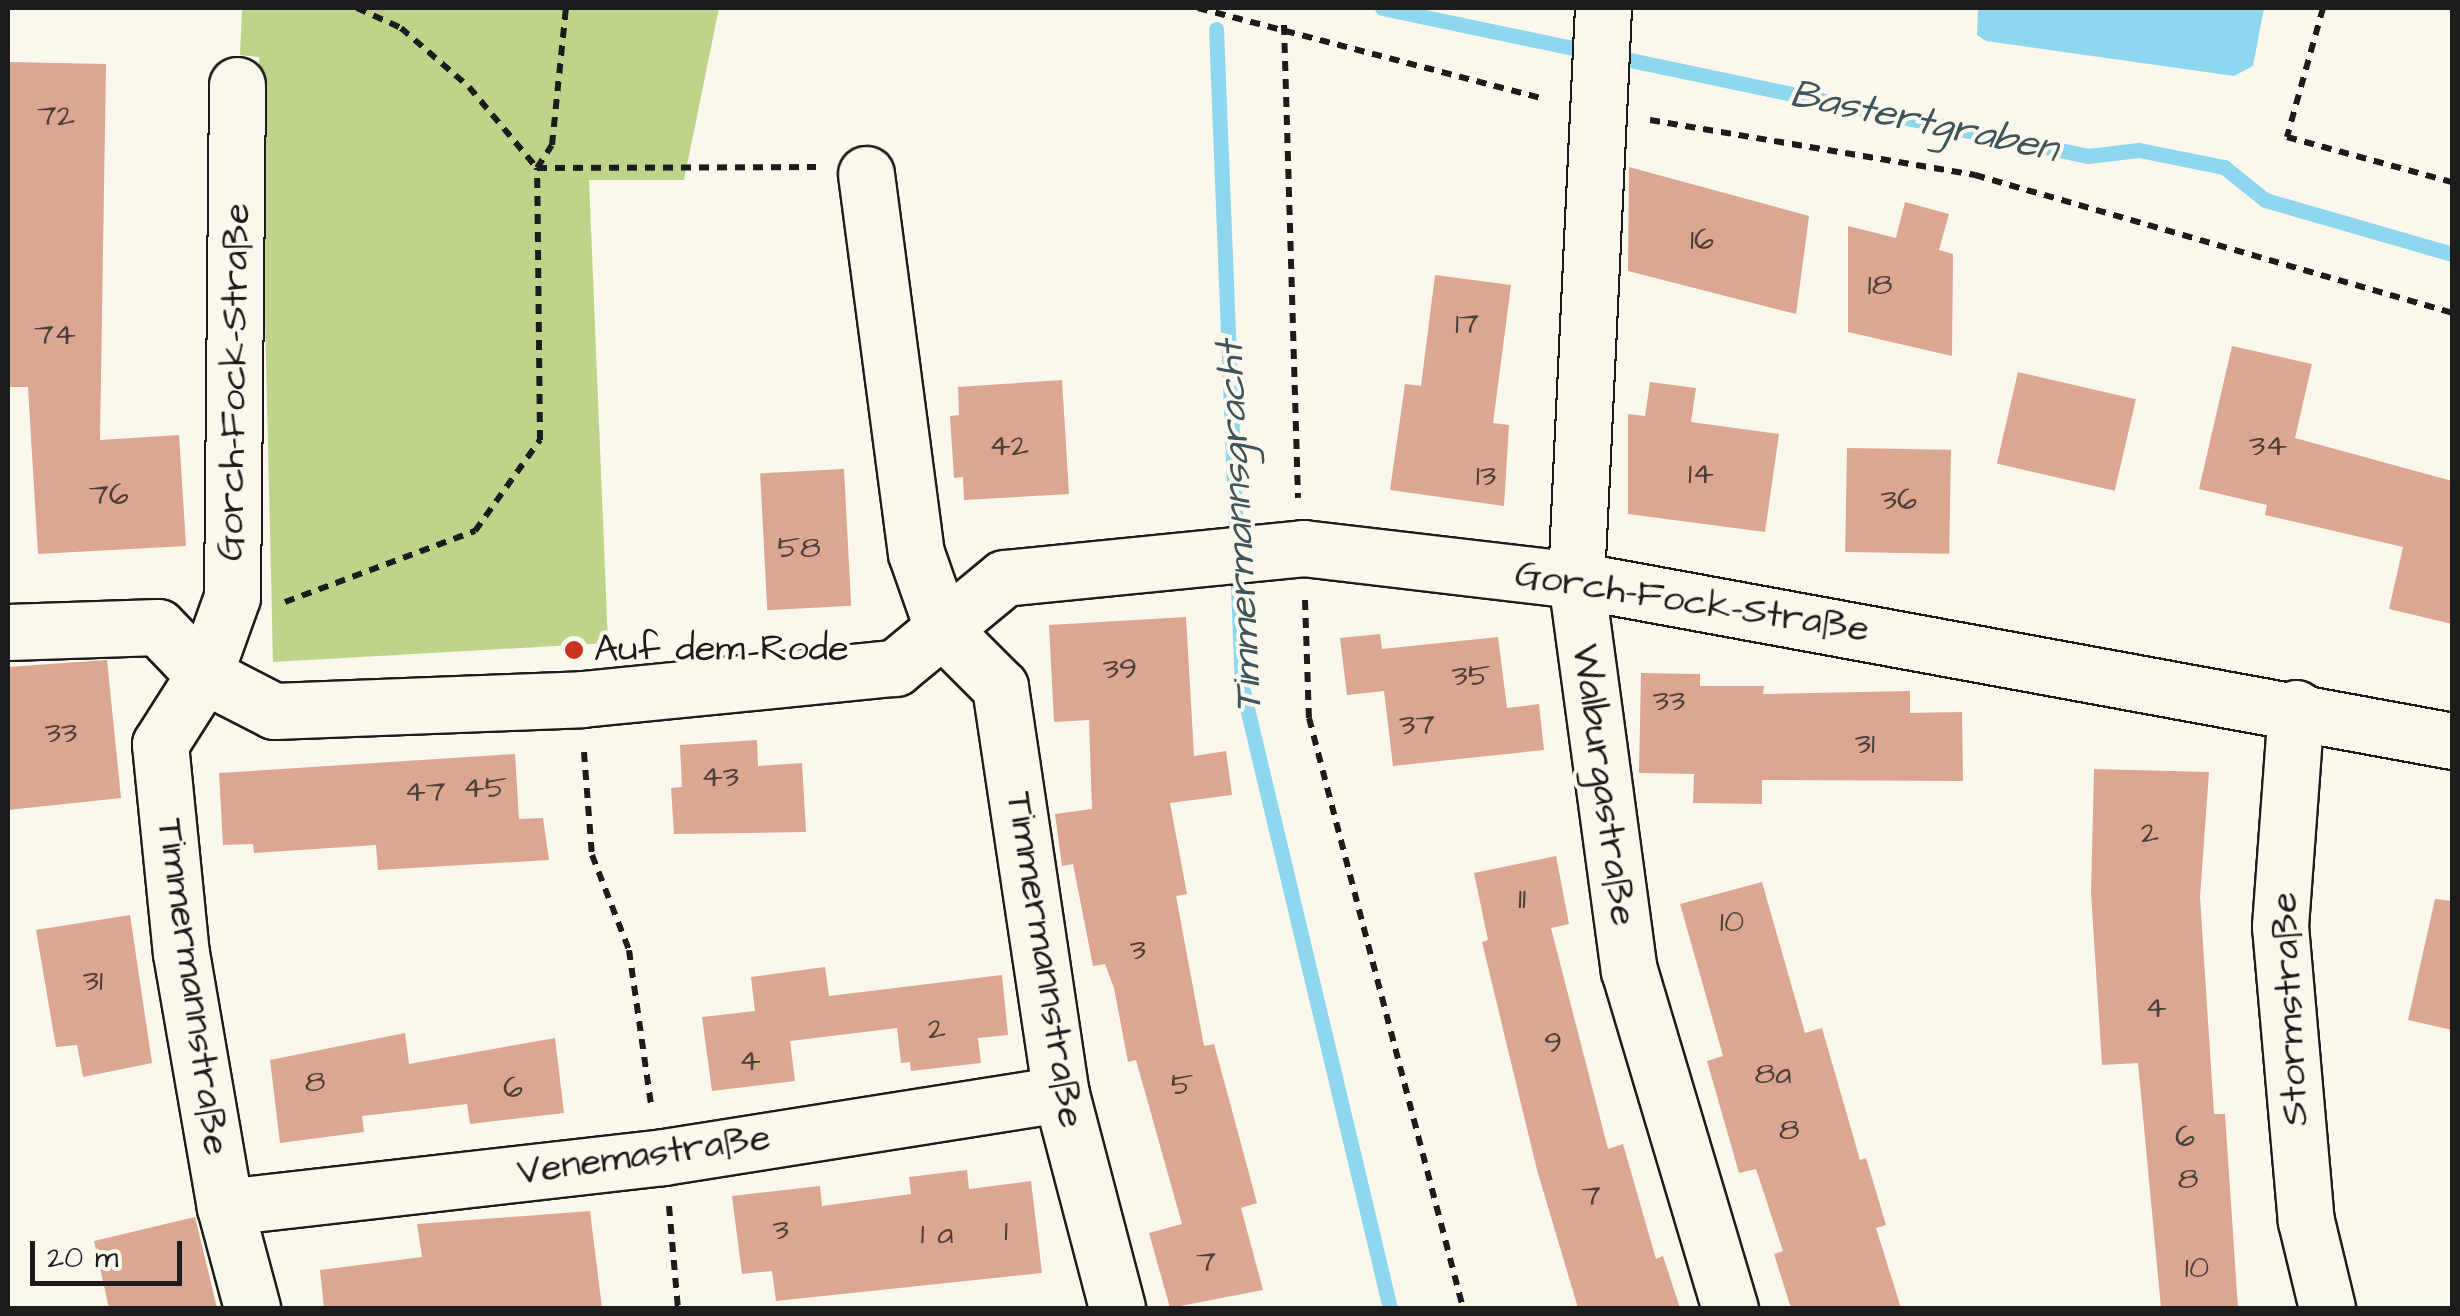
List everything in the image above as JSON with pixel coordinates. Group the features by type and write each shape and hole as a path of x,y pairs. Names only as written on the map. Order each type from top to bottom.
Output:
{"street":[{"name":"Walburgastraße","path":"1598,57 1576,580 1629,970 1730,1308"},
{"name":"Gorch-Fock-Straße","path":"204,675 232,596 236,84"},
{"path":"866,174 916,553 943,630"},
{"name":"Gorch-Fock-Straße","path":"8,632 158,627 204,675 274,711 582,698 894,668 1004,578 1268,552 1576,580 2296,708 2452,741"},
{"name":"Timmermannstraße","path":"943,630 1000,687 1061,1094 1118,1308"},
{"name":"Timmermannstraße","path":"204,675 160,744 180,954 225,1207 252,1308"},
{"name":"Stormstraße","path":"2296,708 2280,926 2306,1221 2327,1308"},
{"name":"Venemastraße","path":"225,1207 663,1156 1061,1094"}],"path":[{"path":"357,8 401,28 469,87 538,168"},
{"path":"232,596 297,603 474,531 540,440 538,168 552,145 566,8"},
{"path":"1198,8 1284,25 1598,57 1976,176 2452,313"},
{"path":"2323,8 2287,137 2452,182"},
{"path":"1284,25 1291,427 1268,552 1463,1308"},
{"path":"538,168 794,164 866,174"},
{"path":"582,698 592,855 629,950 663,1156 678,1308"}],"green space":[{"path":"242,8 719,8 684,180 589,180 608,643 273,662 259,57 240,55"}],"water":[{"path":"1978,8 2264,8 2253,66 2234,76 1986,41 1977,35"}],"building":[{"path":"8,62 106,64 100,440 179,435 186,546 38,554 28,387 8,387"},
{"path":"1629,167 1809,216 1796,314 1628,271"},
{"path":"1905,202 1949,214 1939,250 1953,254 1952,356 1848,332 1848,226 1896,238"},
{"path":"1435,275 1511,285 1493,423 1509,425 1504,506 1390,490 1405,384 1421,386"},
{"path":"2232,346 2312,364 2295,438 2452,481 2452,624 2389,609 2403,547 2265,515 2267,505 2199,489"},
{"path":"2018,372 2136,399 2115,491 1997,464"},
{"path":"1062,380 1069,494 964,500 963,477 954,478 950,416 959,415 958,387"},
{"path":"1650,382 1696,388 1691,422 1779,434 1765,532 1628,514 1628,414 1645,416"},
{"path":"1847,448 1951,450 1949,554 1845,552"},
{"path":"844,469 851,606 767,610 760,473"},
{"path":"1186,617 1194,756 1226,751 1232,795 1170,803 1187,894 1176,896 1204,1046 1214,1044 1257,1203 1241,1208 1263,1290 1170,1308 1149,1233 1182,1224 1136,1060 1128,1062 1114,988 1105,964 1093,966 1073,864 1062,866 1055,814 1092,809 1089,720 1054,722 1049,625"},
{"path":"1380,634 1382,649 1498,637 1507,708 1539,704 1544,750 1393,766 1384,691 1347,695 1340,638"},
{"path":"107,660 121,798 8,810 8,667"},
{"path":"1641,673 1700,674 1700,686 1764,686 1763,694 1910,691 1910,713 1962,712 1963,781 1762,780 1762,804 1693,803 1694,774 1639,773"},
{"path":"757,740 758,766 802,763 806,832 674,834 671,788 682,787 680,745"},
{"path":"515,754 519,819 543,818 549,860 378,870 376,845 254,853 253,844 223,845 219,773"},
{"path":"2094,769 2209,772 2200,897 2214,1114 2225,1114 2238,1308 2161,1308 2138,1063 2102,1065 2091,893"},
{"path":"1556,856 1569,924 1551,928 1608,1149 1623,1144 1656,1259 1663,1256 1680,1308 1578,1308 1537,1170 1482,942 1488,940 1474,873"},
{"path":"1762,882 1805,1033 1822,1028 1860,1160 1866,1158 1886,1225 1876,1228 1901,1308 1791,1308 1774,1254 1783,1251 1756,1169 1739,1173 1707,1061 1723,1056 1680,904"},
{"path":"2435,899 2452,901 2452,1030 2408,1020"},
{"path":"130,915 152,1063 83,1077 77,1045 56,1047 36,930"},
{"path":"825,967 829,996 1002,975 1008,1035 978,1038 981,1063 911,1071 910,1062 901,1063 897,1028 790,1041 795,1081 712,1091 702,1017 755,1011 751,977"},
{"path":"405,1033 409,1064 555,1038 564,1113 470,1124 467,1104 362,1116 364,1132 280,1143 270,1060"},
{"path":"967,1170 969,1189 1031,1181 1042,1273 776,1301 772,1271 742,1274 732,1196 820,1186 822,1206 911,1194 909,1177"},
{"path":"590,1211 602,1308 324,1308 320,1270 422,1257 417,1224"},
{"path":"195,1217 217,1308 109,1308 94,1241"}],"waterway":[{"name":"Bastertgraben","path":"1382,8 2088,156 2139,150 2224,167 2265,200 2452,254"},
{"name":"Timmermannsgracht","path":"1216,29 1242,687 1390,1308"}],"place":[{"name":"Auf dem Rode","path":"574,650"}]}
